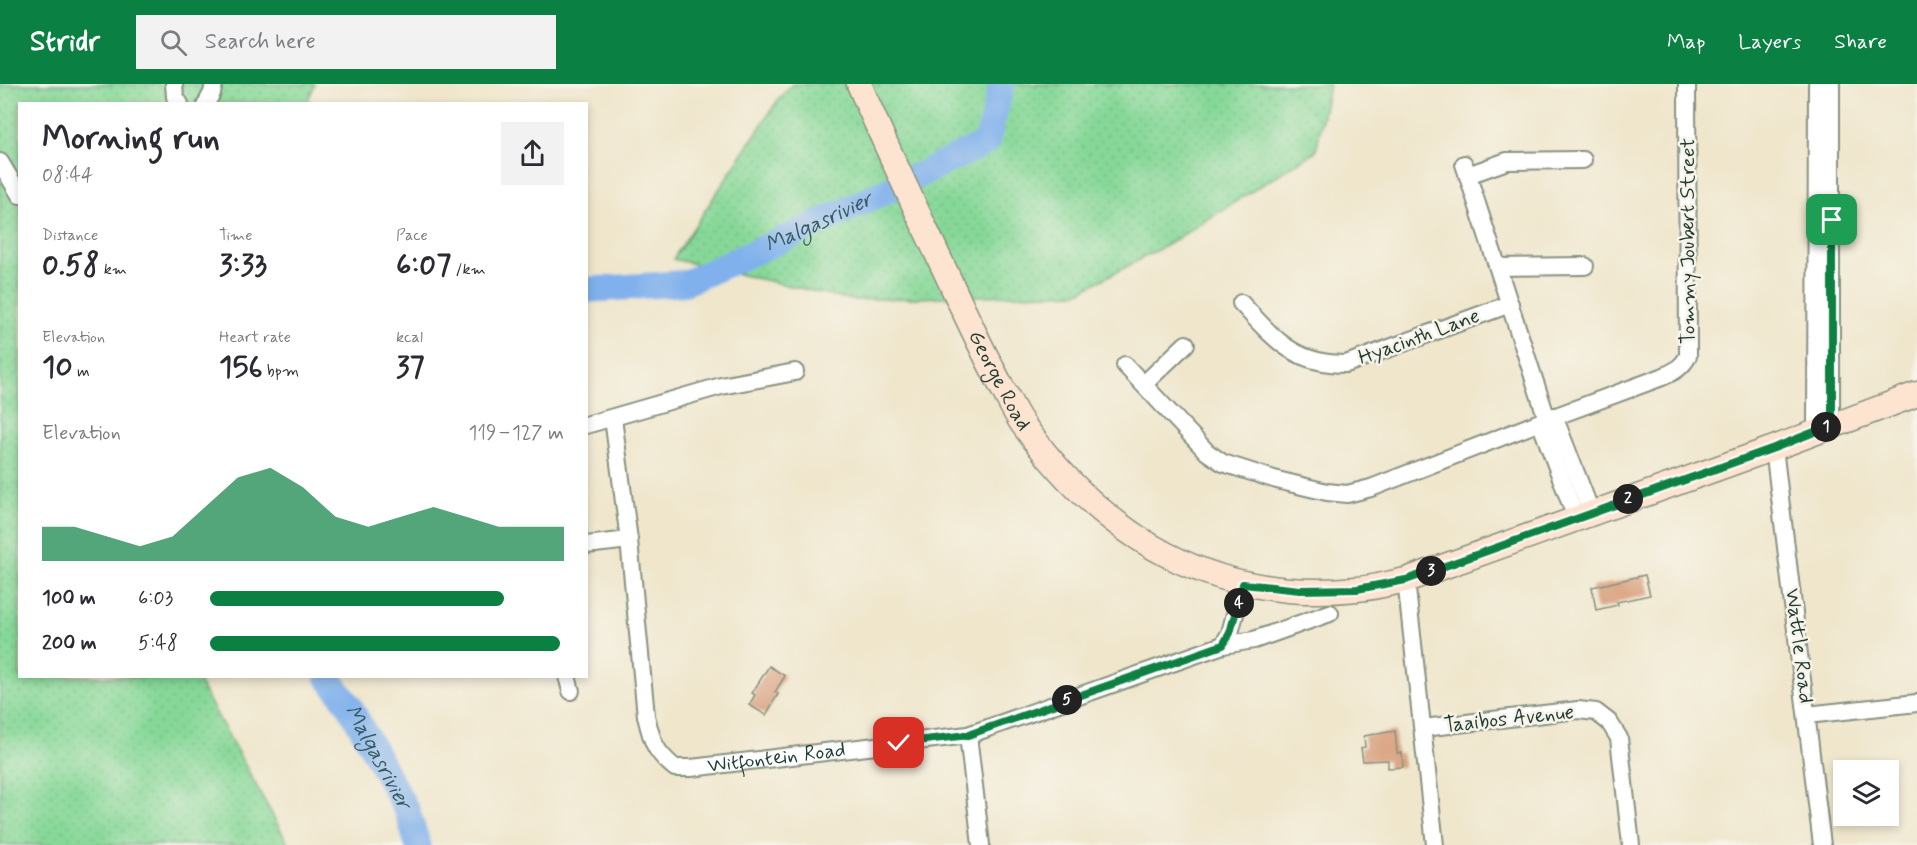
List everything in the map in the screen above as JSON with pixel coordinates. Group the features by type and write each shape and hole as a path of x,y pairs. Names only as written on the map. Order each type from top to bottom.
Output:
{"main road":[{"name":"George Road","path":"859,84 990,367 1021,422 1061,472 1098,510 1139,540 1180,563 1243,584"},
{"path":"1243,584 1300,590 1346,590 1406,580 1774,448 1917,394"}],"street":[{"path":"174,84 175,97 179,102"},
{"path":"207,102 214,84"},
{"name":"Tommy Joubert Street","path":"1125,365 1207,452 1222,463 1277,480 1327,492 1347,494 1371,488 1677,370 1688,356 1688,84"},
{"path":"1817,84 1825,142"},
{"path":"1824,428 1825,142 1831,84"},
{"path":"1583,160 1507,161 1466,169 1547,419 1583,515"},
{"path":"0,162 18,192"},
{"path":"1498,267 1585,266"},
{"name":"Hyacinth Lane","path":"1241,303 1280,344 1289,350 1302,356 1335,364 1346,364 1364,358 1510,304"},
{"path":"1144,384 1186,344"},
{"path":"588,424 721,386 795,372"},
{"path":"588,544 629,540 613,418"},
{"name":"Wattle Road","path":"1774,448 1822,845"},
{"name":"Witfontein Road","path":"629,540 646,716 652,742 657,752 675,768 968,735 1223,645 1254,640 1330,613"},
{"path":"1406,580 1435,845"},
{"path":"1223,645 1230,633 1243,584"},
{"path":"1807,715 1917,703"},
{"name":"Taaibos Avenue","path":"1423,728 1578,710 1596,712 1609,722 1619,738 1631,845"},
{"path":"968,735 981,845"}],"green space":[{"path":"0,84 315,84 307,102 18,102 18,678 197,678 289,845 0,845"},
{"path":"792,84 1329,84 1316,151 1165,246 1077,293 851,300 673,259 778,100"}],"building":[{"path":"1645,575 1650,595 1617,602 1618,605 1596,610 1592,587"},
{"path":"769,666 785,676 775,692 778,694 766,715 749,705 755,695 752,693"},
{"path":"1395,731 1397,753 1402,753 1403,767 1388,768 1388,760 1363,761 1361,748 1365,747 1364,736"}],"waterway":[{"name":"Malgasrivier","path":"588,290 685,283 826,220 987,142 1002,84"},
{"name":"Malgasrivier","path":"329,678 349,705 407,811 418,845"}],"route":[{"path":"899,743 968,735 1223,645 1230,633 1243,584 1300,590 1357,589 1406,580 1832,425 1832,220"}]}
